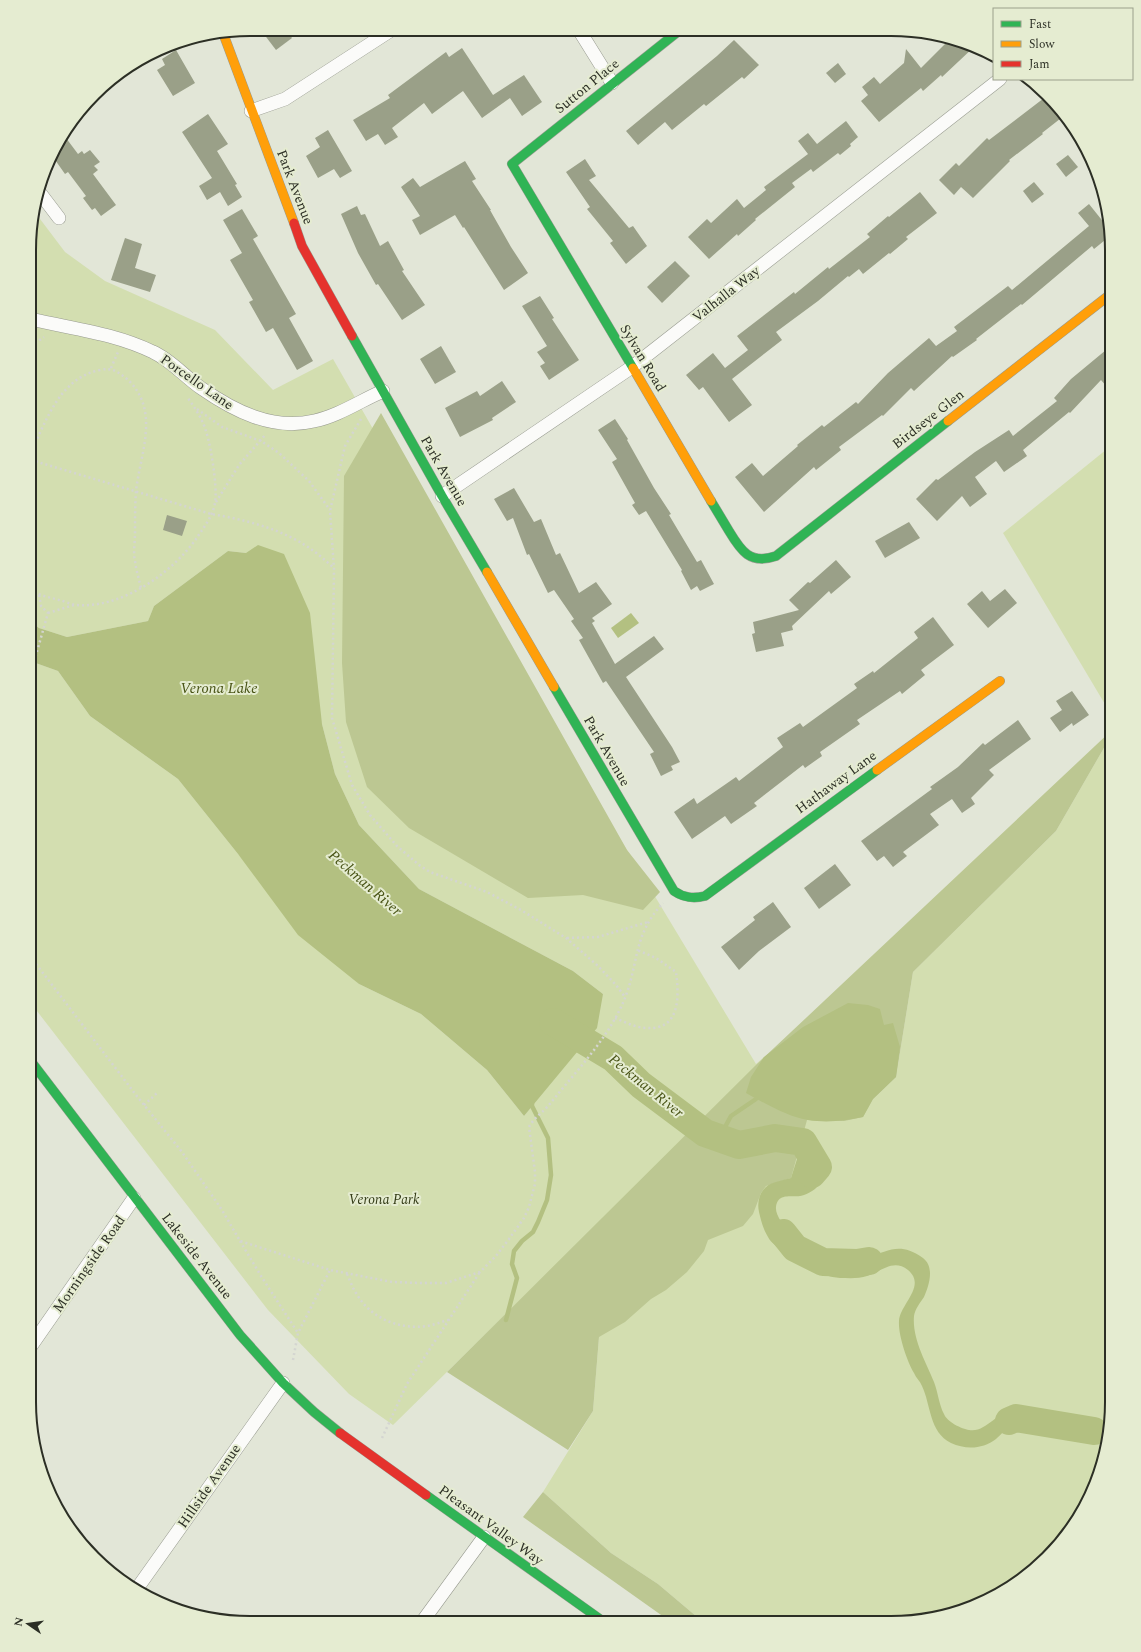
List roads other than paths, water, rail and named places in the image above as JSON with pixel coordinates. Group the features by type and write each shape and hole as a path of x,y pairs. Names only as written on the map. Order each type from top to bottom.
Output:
{"street":[{"path":"252,111 285,99 382,36"},
{"path":"583,36 612,83"},
{"name":"Sutton Place","path":"512,164 672,36"},
{"name":"Park Avenue","path":"225,38 302,246 442,496 674,891 687,898"},
{"name":"Valhalla Way","path":"442,496 632,367 999,80"},
{"name":"Sylvan Road","path":"512,164 740,549 751,557 758,559"},
{"path":"43,196 59,218"},
{"name":"Birdseye Glen","path":"758,559 764,560 776,556 1105,298"},
{"name":"Porcello Lane","path":"36,321 124,339 166,358 187,378 218,400 245,414 273,423 293,424 313,422 331,416 382,390"},
{"name":"Hathaway Lane","path":"687,898 699,898 704,896 1000,681"},
{"name":"Lakeside Avenue","path":"36,1068 240,1335 283,1383 314,1412 362,1450"},
{"name":"Morningside Road","path":"36,1339 134,1198"},
{"name":"Hillside Avenue","path":"140,1585 283,1383"},
{"name":"Pleasant Valley Way","path":"362,1450 596,1616"},
{"path":"426,1616 484,1537"}],"water":[{"name":"Verona Lake","path":"258,545 284,554 310,613 322,724 335,774 359,825 419,889 573,971 603,994 597,1028 524,1116 487,1070 421,1014 359,984 298,935 238,854 178,779 90,716 58,671 36,663 36,626 67,637 148,621 154,606 228,551 246,553"},
{"path":"631,613 639,623 618,638 611,628"},
{"path":"848,1003 868,1005 880,1009 884,1025 893,1023 900,1047 896,1077 873,1099 863,1117 829,1121 801,1119 776,1109 746,1093 751,1077 764,1057 803,1027"},
{"path":"804,1137 812,1140 822,1149 825,1157 822,1167 822,1175 818,1185 807,1194 783,1197 777,1202 776,1207 780,1221 818,1262 828,1263 844,1258 863,1258 894,1249 900,1249 914,1253 927,1262 930,1277 928,1288 915,1311 915,1333 920,1350 934,1382 942,1410 948,1420 963,1428 975,1430 987,1425 1009,1411 1015,1410 1052,1426 1071,1424 1103,1430 1102,1439 1063,1432 1039,1434 1016,1426 1008,1428 996,1439 980,1447 963,1447 951,1443 944,1438 938,1432 932,1418 925,1393 909,1362 900,1333 900,1315 914,1289 915,1282 913,1276 908,1270 897,1265 887,1267 861,1278 832,1277 824,1275 803,1265 775,1245 768,1237 761,1221 758,1202 760,1195 768,1185 791,1178"}],"waterway":[{"name":"Peckman River","path":"553,1022 613,1058 641,1085 705,1133 739,1145 775,1138 803,1142 818,1167 812,1174"},
{"path":"719,1138 731,1116 756,1099"},
{"path":"506,1320 517,1278 512,1264 514,1251 522,1241 533,1232 538,1222 547,1200 551,1175 548,1138 532,1106 532,1102"},
{"name":"Peckman River","path":"783,1233 795,1248 823,1262 857,1263 869,1261"},
{"name":"Peckman River","path":"1009,1421 1016,1418 1094,1431"}],"park label":[{"name":"Verona Park","path":"384,1199"}]}
